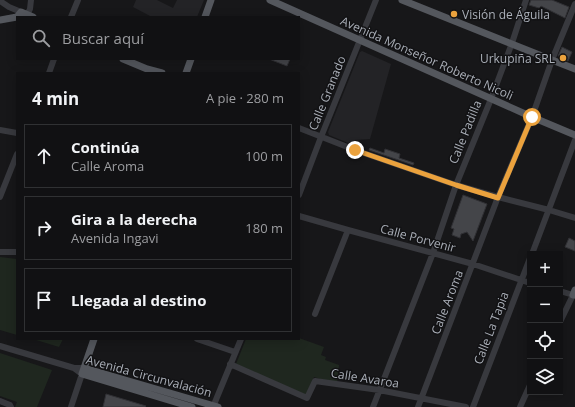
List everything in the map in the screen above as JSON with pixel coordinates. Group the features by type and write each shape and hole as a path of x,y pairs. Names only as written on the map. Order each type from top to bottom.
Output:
{"main road":[{"path":"205,16 211,0"},
{"name":"Avenida Monseñor Roberto Nicoli","path":"270,0 575,135"},
{"path":"402,0 575,69"},
{"path":"0,20 16,17"},
{"path":"125,60 158,72"},
{"path":"186,72 190,60"},
{"path":"83,371 94,340"},
{"name":"Avenida Circunvalación","path":"83,371 215,406"},
{"name":"Avenida Circunvalación","path":"83,371 192,407"}],"street":[{"path":"0,1 23,16 30,9 31,0"},
{"path":"71,16 78,0"},
{"name":"Calle Granado","path":"300,192 376,0"},
{"name":"Calle Padilla","path":"373,407 432,253 456,185 512,43 526,0"},
{"name":"Calle Aroma","path":"418,407 498,198 532,117 552,60 575,4"},
{"path":"49,72 54,60"},
{"path":"300,128 355,150 456,185 498,198 549,210 575,218"},
{"path":"0,130 16,133"},
{"path":"533,251 575,140"},
{"path":"0,197 16,157"},
{"name":"Calle Porvenir","path":"300,216 473,264 527,282"},
{"path":"315,314 348,230"},
{"path":"0,252 16,252"},
{"name":"Calle La Tapia","path":"473,407 527,265"},
{"path":"563,291 574,293 563,316"},
{"path":"200,340 235,352"},
{"path":"215,406 240,340"},
{"name":"Avenida Circunvalación","path":"0,346 83,371"},
{"name":"Calle Avaroa","path":"230,364 307,398 315,381 379,390 466,407"},
{"path":"71,407 83,371"},
{"path":"520,407 527,392"},
{"path":"0,401 10,405 11,407"}],"shaded area":[{"path":"136,0 157,0 173,8 177,0 204,0 197,16 150,16 133,7"},
{"path":"362,51 391,64 370,139 355,140 353,145 329,135 328,132 360,52"},
{"path":"0,257 16,259 16,335 0,330"},
{"path":"300,338 324,347 321,355 326,357 325,360 339,365 337,384 314,377 306,395 236,364 246,340 300,340"},
{"path":"36,340 62,340 59,347"},
{"path":"0,353 52,370 37,407 15,407 17,402 0,396"}],"building":[{"path":"531,0 552,0 569,7 565,18 541,6 539,8 529,5"},
{"path":"562,47 572,52 568,61 558,56"},
{"path":"272,60 290,60 287,66"},
{"path":"370,148 384,153 385,149 400,154 399,158 414,163 413,165 369,150"},
{"path":"463,195 487,204 473,241 467,232 461,234 460,238 452,235 454,229 451,228"},
{"path":"569,238 575,241 575,251 565,247"},
{"path":"106,394 146,406 103,407"}],"place":[{"name":"Visión de Águila","path":"454,14"},
{"name":"Urkupiña SRL","path":"563,58"}],"route":[{"path":"355,150 498,198 532,117"}]}
